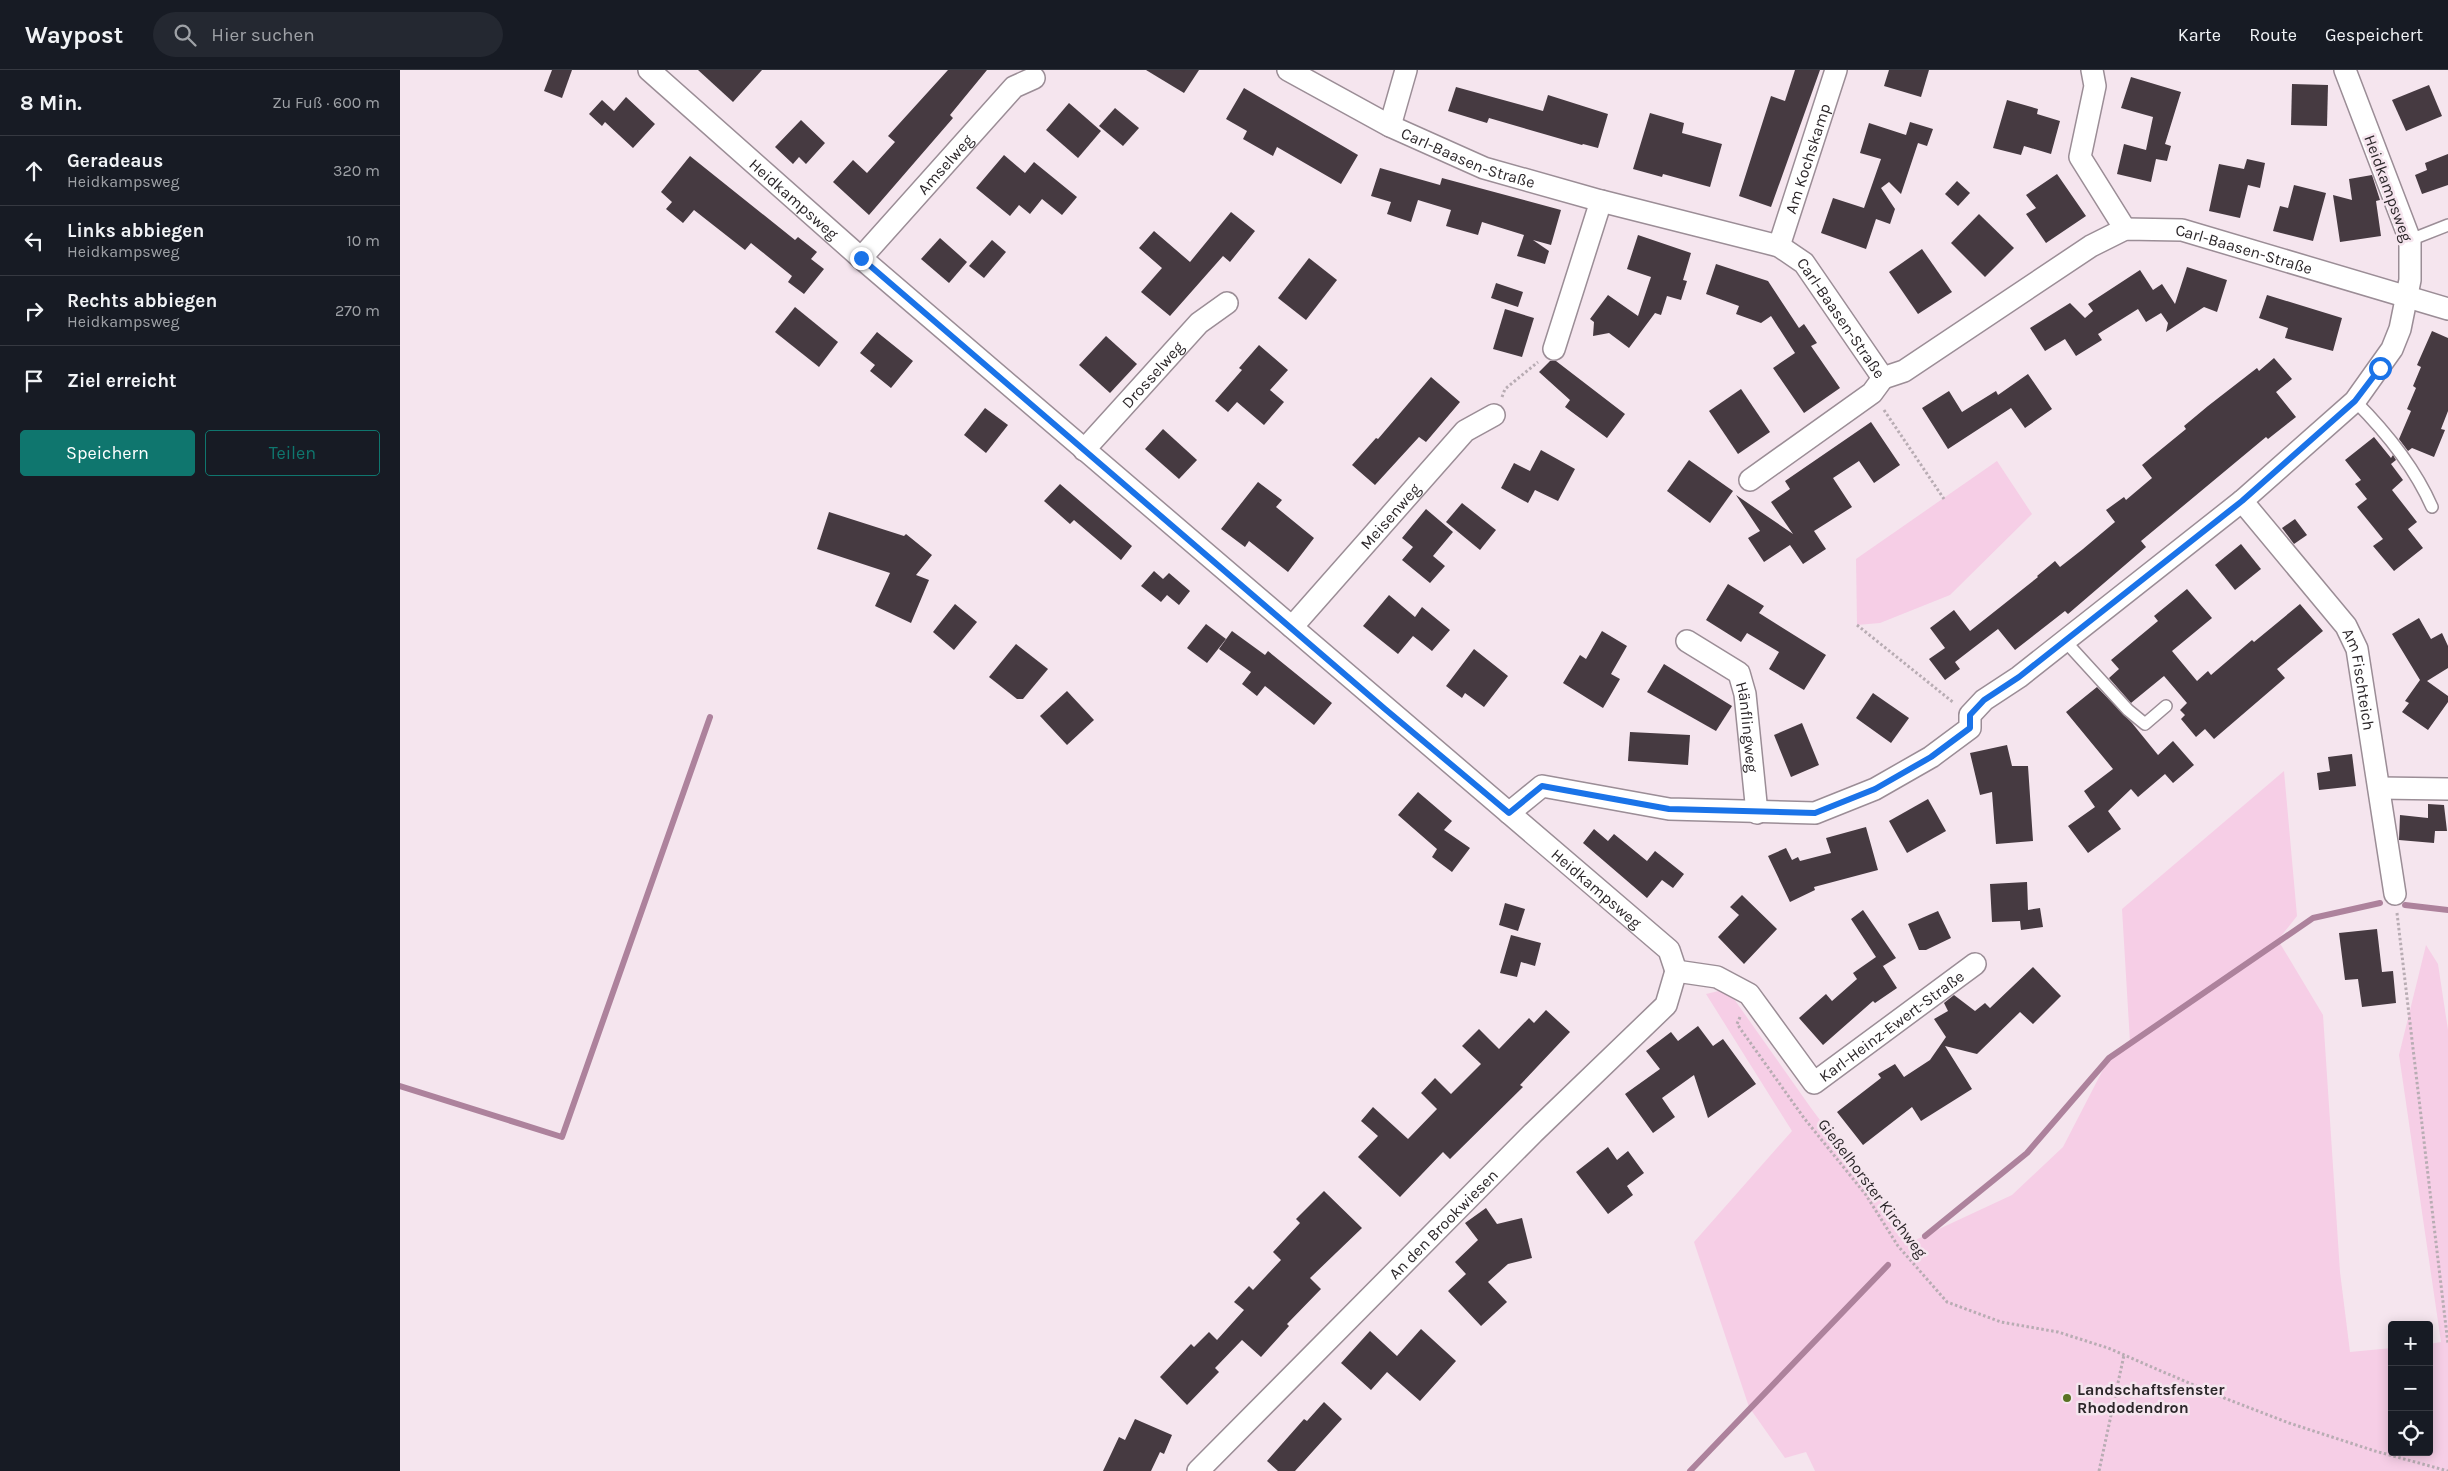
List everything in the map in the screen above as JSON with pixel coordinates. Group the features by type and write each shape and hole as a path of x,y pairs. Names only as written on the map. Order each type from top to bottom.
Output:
{"street":[{"name":"Carl-Baasen-Straße","path":"1288,70 1390,126 1484,168 1601,201 1779,246 1804,264 1878,385 1904,371 2091,246 2125,229 2182,230 2448,309"},
{"path":"1390,126 1406,70"},
{"name":"Am Kochskamp","path":"1779,246 1836,70"},
{"path":"2092,70 2095,86 2080,156 2125,229"},
{"name":"Heidkampsweg","path":"1509,813 1542,786 1669,809 1815,813 1875,789 1953,742 1970,728 1970,715 1984,700 2019,677 2242,501 2355,401 2392,349 2400,329 2410,280 2410,240 2345,70"},
{"name":"Heidkampsweg","path":"652,71 861,258 1385,709 1669,950 1676,971"},
{"name":"Amselweg","path":"861,258 1014,87 1034,78"},
{"path":"1554,349 1601,201"},
{"name":"Drosselweg","path":"1084,450 1199,323 1227,303"},
{"path":"1750,480 1878,385"},
{"name":"Meisenweg","path":"1292,627 1465,431 1494,415"},
{"name":"Am Fischteich","path":"2242,501 2346,626 2357,649 2395,894"},
{"name":"Hänflingweg","path":"1687,641 1739,673 1745,694 1757,812"},
{"path":"2378,788 2448,789"},
{"name":"Karl-Heinz-Ewert-Straße","path":"1676,971 1717,977 1749,994 1814,1083 1975,964"},
{"name":"An den Brookwiesen","path":"1198,1471 1533,1133 1666,1005 1676,971"}],"lane":[{"path":"2410,240 2448,225"},
{"path":"2355,401 2398,449 2423,486 2432,507"},
{"path":"2065,641 2128,710 2145,724 2166,706"}],"path":[{"path":"1494,415 1505,389 1554,349"},
{"path":"1878,385 1944,499"},
{"path":"1857,625 1970,715"},
{"path":"2395,894 2448,1344"},
{"name":"Gießelhorster Kirchweg","path":"1749,994 1737,1024 1804,1118 1866,1195 1898,1246 1947,1302 2001,1322 2058,1332 2124,1355 2219,1396 2289,1423 2375,1451 2448,1471"},
{"path":"2099,1471 2124,1355"}],"shaded area":[{"path":"1997,461 2032,514 1950,595 1880,623 1857,625 1856,559"},
{"path":"2284,771 2297,916 2278,940 2323,1015 2340,1272 2350,1352 2388,1348 2388,1456 2433,1456 2433,1343 2441,1342 2399,1055 2426,945 2438,964 2448,1030 2448,1471 1815,1471 1806,1452 1785,1458 1749,1407 1694,1242 1792,1131 1706,994 1727,989 1811,1108 1911,1242 2012,1195 2063,1147 2109,1058 2130,1042 2122,909"}],"building":[{"path":"552,70 572,70 562,98 544,91"},
{"path":"698,70 762,70 733,102"},
{"path":"948,70 987,70 950,115 953,118 869,215 833,182 853,160 867,173 895,142 888,136"},
{"path":"1146,70 1199,70 1184,93"},
{"path":"1795,70 1820,70 1771,207 1739,196 1771,96 1785,101"},
{"path":"1889,70 1929,70 1921,97 1884,86"},
{"path":"2131,77 2181,92 2165,144 2171,146 2167,161 2156,159 2151,182 2117,174 2124,144 2146,150 2153,117 2121,108"},
{"path":"2292,84 2328,85 2327,126 2291,125"},
{"path":"2429,85 2442,116 2406,131 2392,100"},
{"path":"1456,87 1543,111 1548,95 1608,114 1598,148 1489,118 1487,123 1448,111"},
{"path":"1244,88 1358,155 1341,184 1277,147 1273,156 1243,139 1247,131 1226,119"},
{"path":"626,97 655,124 633,148 605,122 602,126 589,114 602,100 614,111"},
{"path":"2007,100 2038,109 2037,114 2060,121 2051,154 2024,146 2021,155 1993,148"},
{"path":"1069,103 1101,131 1078,158 1046,130"},
{"path":"1115,108 1139,128 1123,146 1099,126"},
{"path":"1650,113 1684,123 1682,133 1722,144 1710,187 1663,174 1662,177 1633,169"},
{"path":"801,120 825,143 806,164 799,157 793,164 775,147"},
{"path":"1910,122 1933,129 1927,146 1918,143 1901,194 1889,182 1881,188 1895,209 1890,224 1876,219 1866,249 1821,233 1833,198 1864,208 1881,159 1860,153 1869,123 1906,135"},
{"path":"2448,154 2448,185 2422,194 2415,175 2427,170 2425,163"},
{"path":"1004,155 1025,173 1034,162 1077,197 1062,215 1042,199 1030,214 1019,205 1010,216 976,188"},
{"path":"690,156 795,240 798,237 817,252 811,259 824,269 804,294 788,282 792,276 751,243 745,250 694,210 683,223 666,209 672,202 661,192"},
{"path":"2247,159 2265,163 2260,188 2248,185 2240,218 2209,211 2219,164 2244,169"},
{"path":"1380,168 1440,185 1442,178 1561,210 1551,245 1533,240 1549,251 1545,264 1517,256 1524,235 1482,222 1478,235 1446,226 1451,210 1418,200 1411,222 1387,214 1391,202 1371,196"},
{"path":"2057,174 2086,216 2046,243 2026,214 2036,208 2026,195"},
{"path":"2372,175 2380,200 2376,201 2381,236 2340,242 2333,195 2352,200 2349,179"},
{"path":"1957,181 1970,193 1958,206 1945,194"},
{"path":"2294,185 2326,193 2313,241 2273,231 2280,206 2288,208"},
{"path":"1231,212 1255,231 1230,262 1223,256 1170,316 1141,292 1162,268 1139,248 1154,231 1190,262"},
{"path":"1979,214 2014,248 1985,277 1951,243"},
{"path":"1638,235 1691,253 1683,280 1687,281 1681,300 1667,296 1661,315 1655,313 1629,348 1609,333 1593,336 1594,322 1590,319 1608,295 1638,316 1651,277 1627,269"},
{"path":"940,238 967,262 949,283 921,259"},
{"path":"992,240 1006,252 984,278 969,266"},
{"path":"1922,249 1952,292 1918,314 1889,272"},
{"path":"1309,258 1337,280 1306,320 1278,298"},
{"path":"1716,264 1768,281 1799,328 1804,324 1817,343 1811,346 1840,388 1804,413 1773,368 1795,353 1771,316 1761,323 1736,314 1739,306 1706,294"},
{"path":"2187,267 2227,280 2217,312 2204,307 2166,332 2168,323 2161,313 2146,322 2138,309 2098,334 2102,340 2076,356 2065,339 2045,351 2030,328 2070,303 2085,318 2093,311 2088,304 2140,270 2153,290 2162,284 2175,304"},
{"path":"1496,283 1523,292 1518,307 1491,298"},
{"path":"2267,295 2342,318 2333,351 2285,338 2288,328 2259,318"},
{"path":"795,307 838,342 819,367 775,332"},
{"path":"1505,309 1534,318 1522,357 1493,349"},
{"path":"2432,331 2448,338 2448,411 2441,429 2445,430 2434,457 2412,448 2408,451 2399,439 2411,411 2407,409 2416,388 2413,386 2421,367 2417,365"},
{"path":"877,332 913,361 891,388 870,371 875,365 860,353"},
{"path":"1106,336 1137,364 1110,393 1079,365"},
{"path":"1259,345 1288,370 1270,390 1284,402 1264,425 1237,402 1228,412 1215,401 1242,370 1239,368"},
{"path":"2274,358 2292,379 2276,392 2296,417 2268,439 2266,437 2141,541 2146,547 2068,614 2065,611 2015,650 1998,629 1955,662 1960,669 1945,680 1929,659 1945,648 1930,628 1954,610 1970,631 2038,577 2055,561 2060,567 2083,549 2115,522 2106,510 2124,497 2126,500 2152,478 2142,465 2186,429 2184,426 2208,406 2257,368 2259,371"},
{"path":"1550,361 1556,361 1625,414 1607,438 1565,407 1570,400 1539,372"},
{"path":"2028,374 2052,409 2025,428 2011,408 1948,449 1922,408 1949,391 1962,412 1996,391 1998,395"},
{"path":"1431,377 1460,402 1426,442 1419,437 1375,485 1352,465 1376,438 1378,439"},
{"path":"1741,389 1770,432 1738,454 1709,411"},
{"path":"985,408 1008,425 986,453 964,435"},
{"path":"1871,422 1900,465 1874,483 1859,461 1833,478 1852,507 1814,531 1826,549 1803,564 1790,545 1764,562 1748,538 1760,531 1736,495 1793,534 1771,502 1790,489 1785,481"},
{"path":"1163,429 1197,460 1179,479 1145,449"},
{"path":"2374,437 2391,458 2393,455 2396,460 2391,464 2403,480 2392,490 2417,522 2408,529 2423,548 2394,571 2373,546 2383,539 2357,507 2367,499 2355,484 2361,480 2345,460"},
{"path":"1541,450 1575,469 1558,501 1535,490 1528,503 1501,488 1514,463 1530,471"},
{"path":"1689,460 1733,491 1710,523 1667,491"},
{"path":"1258,482 1282,500 1276,507 1314,538 1288,572 1249,541 1245,547 1221,529"},
{"path":"1060,484 1132,546 1121,560 1074,520 1070,524 1044,501"},
{"path":"1462,503 1496,530 1480,550 1446,522"},
{"path":"1426,509 1453,532 1433,556 1445,566 1430,583 1402,560 1413,547 1402,538"},
{"path":"829,512 904,536 906,534 932,555 916,575 929,580 911,623 875,606 890,573 817,549"},
{"path":"2295,519 2307,535 2294,544 2282,528"},
{"path":"2241,544 2261,569 2235,590 2215,565"},
{"path":"1154,571 1163,579 1169,573 1190,591 1179,605 1167,595 1161,602 1141,586"},
{"path":"1728,584 1764,606 1759,613 1826,655 1804,690 1769,669 1779,652 1747,633 1741,642 1706,620"},
{"path":"2187,589 2212,618 2172,651 2197,681 2208,671 2211,675 2252,640 2254,642 2300,604 2323,631 2277,669 2285,678 2214,739 2205,729 2196,737 2181,719 2185,715 2180,710 2187,703 2164,676 2131,703 2109,678 2119,669 2111,660 2158,621 2154,616"},
{"path":"1389,595 1415,617 1422,607 1450,630 1432,651 1413,636 1398,654 1363,626"},
{"path":"955,604 977,622 954,650 933,632"},
{"path":"2419,618 2431,639 2442,633 2448,646 2448,668 2427,681 2448,696 2448,702 2428,730 2402,712 2409,703 2405,701 2420,680 2392,634"},
{"path":"1206,624 1226,639 1207,663 1187,648"},
{"path":"1232,631 1265,655 1268,651 1332,703 1314,725 1265,686 1257,696 1242,684 1251,672 1219,649"},
{"path":"1602,631 1627,646 1611,674 1620,679 1603,708 1563,683 1580,655 1586,659"},
{"path":"1016,644 1048,669 1023,699 1017,699 989,677"},
{"path":"1474,649 1508,676 1484,707 1465,693 1462,698 1446,686"},
{"path":"1664,664 1732,706 1716,731 1647,692"},
{"path":"2097,687 2132,723 2158,755 2173,741 2194,765 2173,783 2165,774 2138,797 2131,789 2108,811 2121,829 2088,853 2068,826 2095,807 2084,791 2113,769 2066,712"},
{"path":"1067,691 1094,720 1067,745 1040,716"},
{"path":"1873,693 1909,718 1891,743 1856,718"},
{"path":"1802,723 1819,765 1791,777 1774,735"},
{"path":"1630,732 1690,735 1688,765 1628,761"},
{"path":"2007,745 2012,766 2028,766 2033,841 1996,844 1992,792 1980,795 1970,753"},
{"path":"2352,754 2356,786 2319,790 2317,773 2330,771 2328,757"},
{"path":"1418,792 1452,821 1444,830 1470,848 1452,872 1432,857 1437,849 1398,815"},
{"path":"1928,799 1946,831 1907,853 1889,821"},
{"path":"2428,804 2444,805 2447,831 2435,831 2434,843 2399,840 2400,815 2428,818"},
{"path":"1866,827 1878,870 1814,887 1815,890 1790,902 1768,856 1786,848 1792,860 1798,857 1800,861 1831,853 1826,838"},
{"path":"1594,829 1608,841 1614,834 1647,861 1655,851 1684,874 1673,888 1662,880 1647,898 1583,843"},
{"path":"2027,882 2028,910 2040,908 2043,927 2021,930 2020,921 1992,922 1990,884"},
{"path":"1742,895 1777,929 1744,964 1718,937 1739,915 1730,907"},
{"path":"1505,903 1525,909 1518,931 1499,925"},
{"path":"1863,910 1896,958 1883,966 1881,963 1897,988 1875,1003 1873,1001 1823,1045 1799,1018 1826,994 1832,1001 1857,979 1853,973 1876,957 1851,919"},
{"path":"1938,911 1951,938 1926,950 1919,950 1908,924"},
{"path":"2377,929 2382,972 2393,971 2396,1003 2362,1007 2358,979 2345,980 2339,933"},
{"path":"1511,935 1541,943 1535,966 1521,962 1517,977 1500,973"},
{"path":"2033,967 2061,996 2033,1024 2020,1012 1977,1054 1945,1046 1972,1089 1921,1121 1912,1107 1863,1145 1837,1112 1881,1078 1878,1074 1895,1064 1904,1077 1930,1060 1946,1037 1934,1019 1948,1011 1944,1003 1954,995 1975,1011 1985,1003 1990,1008"},
{"path":"1546,1010 1570,1032 1520,1085 1523,1087 1450,1159 1443,1152 1400,1197 1358,1157 1378,1136 1361,1121 1373,1107 1408,1139 1437,1109 1421,1093 1435,1078 1451,1094 1481,1064 1462,1046 1479,1029 1499,1049 1529,1018 1534,1023"},
{"path":"1698,1026 1713,1046 1723,1039 1756,1084 1708,1118 1694,1075 1662,1098 1675,1117 1653,1133 1625,1094 1660,1069 1646,1051 1671,1032 1678,1041"},
{"path":"1608,1147 1617,1160 1628,1151 1644,1173 1627,1186 1633,1195 1608,1214 1576,1172"},
{"path":"1324,1191 1362,1228 1310,1278 1321,1289 1287,1324 1289,1326 1261,1357 1242,1340 1215,1368 1219,1372 1187,1405 1160,1377 1191,1344 1194,1347 1209,1332 1217,1340 1244,1310 1234,1302 1249,1286 1253,1290 1281,1260 1273,1252 1300,1223 1296,1219"},
{"path":"1486,1208 1497,1224 1522,1218 1532,1258 1508,1264 1488,1282 1507,1302 1481,1326 1448,1291 1466,1274 1455,1262 1478,1240 1465,1223"},
{"path":"1421,1329 1456,1361 1420,1401 1387,1372 1371,1390 1341,1363 1370,1331 1397,1356"},
{"path":"1324,1402 1342,1419 1295,1471 1278,1471 1267,1461 1304,1419 1307,1421"},
{"path":"1135,1419 1172,1435 1164,1454 1160,1452 1151,1471 1103,1471 1119,1437 1125,1440"}],"waterway":[{"path":"400,1086 562,1137 710,717"},
{"path":"1925,1236 2027,1153 2109,1058 2313,918 2380,903"},
{"path":"2405,905 2448,910"},
{"path":"1690,1471 1888,1265"}],"place":[{"name":"Landschaftsfenster Rhododendron","path":"2067,1398"}],"route":[{"path":"861,258 1385,709 1509,813 1542,786 1669,809 1815,813 1875,789 1931,757 1970,728 1970,715 1984,700 2019,677 2242,501 2355,401 2380,368"}]}
